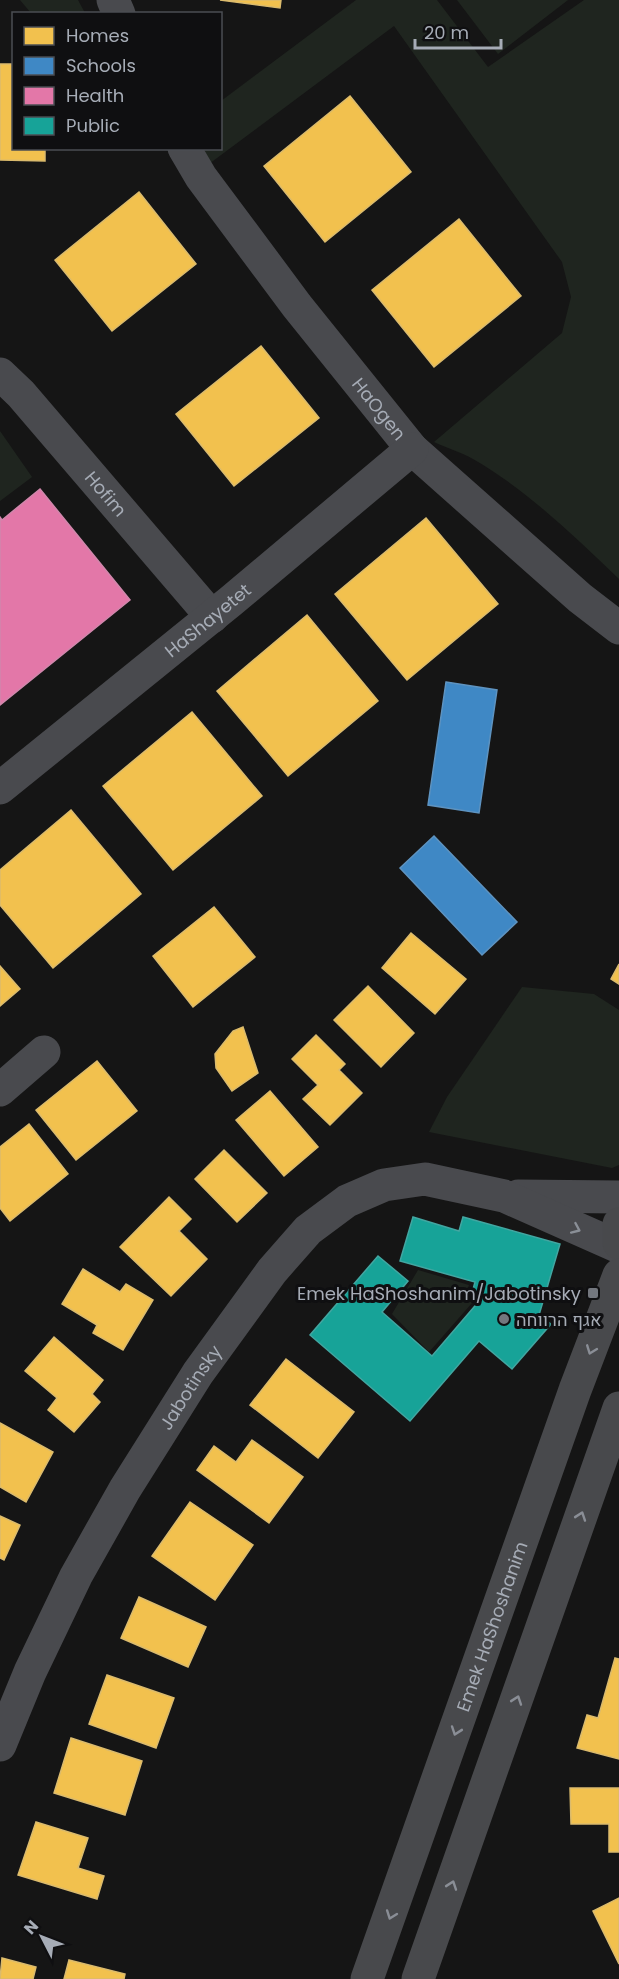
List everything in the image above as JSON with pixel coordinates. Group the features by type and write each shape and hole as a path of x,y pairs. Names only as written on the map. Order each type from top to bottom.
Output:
{"street":[{"name":"HaOgen","path":"185,150 201,177 297,306 412,449 580,598 619,628"},
{"name":"Hofim","path":"0,374 28,403 212,617"},
{"name":"HaShayetet","path":"0,788 212,617 412,449"},
{"path":"0,1090 44,1052"},
{"name":"Jabotinsky","path":"0,1746 30,1672 76,1576 125,1489 198,1373 272,1271 308,1230 347,1201 384,1185 425,1179 504,1196 619,1245"},
{"name":"Jabotinsky","path":"504,1196 619,1197"},
{"path":"619,1224 619,1245"},
{"name":"Emek HaShoshanim","path":"367,1979 575,1390 619,1275"},
{"path":"418,1979 619,1408"}],"shaded area":[{"path":"20,0 78,0 84,12 30,12"},
{"path":"356,0 437,0 488,67 584,0 619,0 619,579 531,499 473,459 434,442 562,333 571,297 562,262 394,26 209,164 201,150 222,150 222,100"},
{"path":"457,0 568,0 498,54"},
{"path":"0,431 32,477 0,501"},
{"path":"522,987 594,994 619,1010 619,1165 612,1168 429,1132 447,1097"},
{"path":"418,1270 469,1285 465,1296 472,1303 429,1352 392,1314"}],"building: Homes":[{"path":"220,0 281,0 280,8"},
{"path":"0,64 12,64 12,150 45,150 45,161 0,160"},
{"path":"350,96 411,172 325,242 264,166"},
{"path":"139,192 196,264 112,331 55,260"},
{"path":"459,219 521,296 434,367 372,290"},
{"path":"261,346 319,418 234,486 176,414"},
{"path":"426,518 498,604 407,680 335,594"},
{"path":"307,615 378,701 288,776 217,691"},
{"path":"192,712 262,796 173,870 103,786"},
{"path":"71,810 141,894 53,968 0,905 0,870"},
{"path":"214,907 255,957 193,1007 153,956"},
{"path":"411,933 466,979 435,1014 382,968"},
{"path":"619,964 619,984 611,979"},
{"path":"0,966 20,989 0,1006"},
{"path":"368,986 414,1033 381,1067 334,1020"},
{"path":"243,1027 258,1073 232,1091 216,1068 215,1054 233,1031"},
{"path":"316,1035 345,1064 339,1070 362,1093 330,1125 303,1099 318,1085 292,1059"},
{"path":"97,1061 137,1111 76,1160 36,1110"},
{"path":"270,1091 318,1147 284,1176 236,1120"},
{"path":"29,1124 68,1174 10,1221 0,1208 0,1147"},
{"path":"224,1150 267,1193 237,1222 195,1179"},
{"path":"169,1197 191,1219 179,1231 207,1259 171,1296 120,1247"},
{"path":"83,1269 120,1292 126,1284 153,1300 123,1350 93,1333 97,1325 62,1304"},
{"path":"54,1337 103,1380 92,1394 100,1402 74,1432 48,1410 57,1398 25,1371"},
{"path":"286,1359 354,1412 318,1458 250,1405"},
{"path":"0,1423 53,1452 26,1502 0,1487"},
{"path":"252,1440 303,1477 269,1523 197,1470 214,1446 236,1462"},
{"path":"190,1502 253,1545 215,1600 152,1556"},
{"path":"0,1516 20,1525 4,1560 0,1558"},
{"path":"139,1597 206,1627 188,1667 121,1638"},
{"path":"615,1658 619,1659 619,1759 577,1748 587,1715 598,1718"},
{"path":"107,1675 174,1698 156,1748 89,1724"},
{"path":"71,1738 142,1761 125,1815 54,1793"},
{"path":"570,1788 619,1788 619,1852 609,1852 609,1824 571,1824"},
{"path":"36,1822 88,1838 78,1868 104,1876 97,1899 18,1875"},
{"path":"619,1898 619,1964 593,1911"},
{"path":"2,1958 36,1967 33,1979 0,1979"},
{"path":"69,1960 125,1974 124,1979 64,1979"}],"building: Schools":[{"path":"446,682 497,690 479,813 428,805"},
{"path":"434,836 517,922 482,955 400,868"}],"building: Health":[{"path":"40,489 130,600 0,705 0,517 2,520"}],"building: Public":[{"name":"אגף הרווחה","path":"413,1217 459,1231 463,1217 560,1244 539,1315 551,1324 512,1369 479,1341 410,1421 310,1335 378,1256 408,1281 382,1312 432,1356 480,1300 472,1293 475,1282 400,1261"}],"place":[{"name":"Emek HaShoshanim/Jabotinsky","path":"593,1293"},
{"name":"אגף הרווחה","path":"504,1319"}]}
